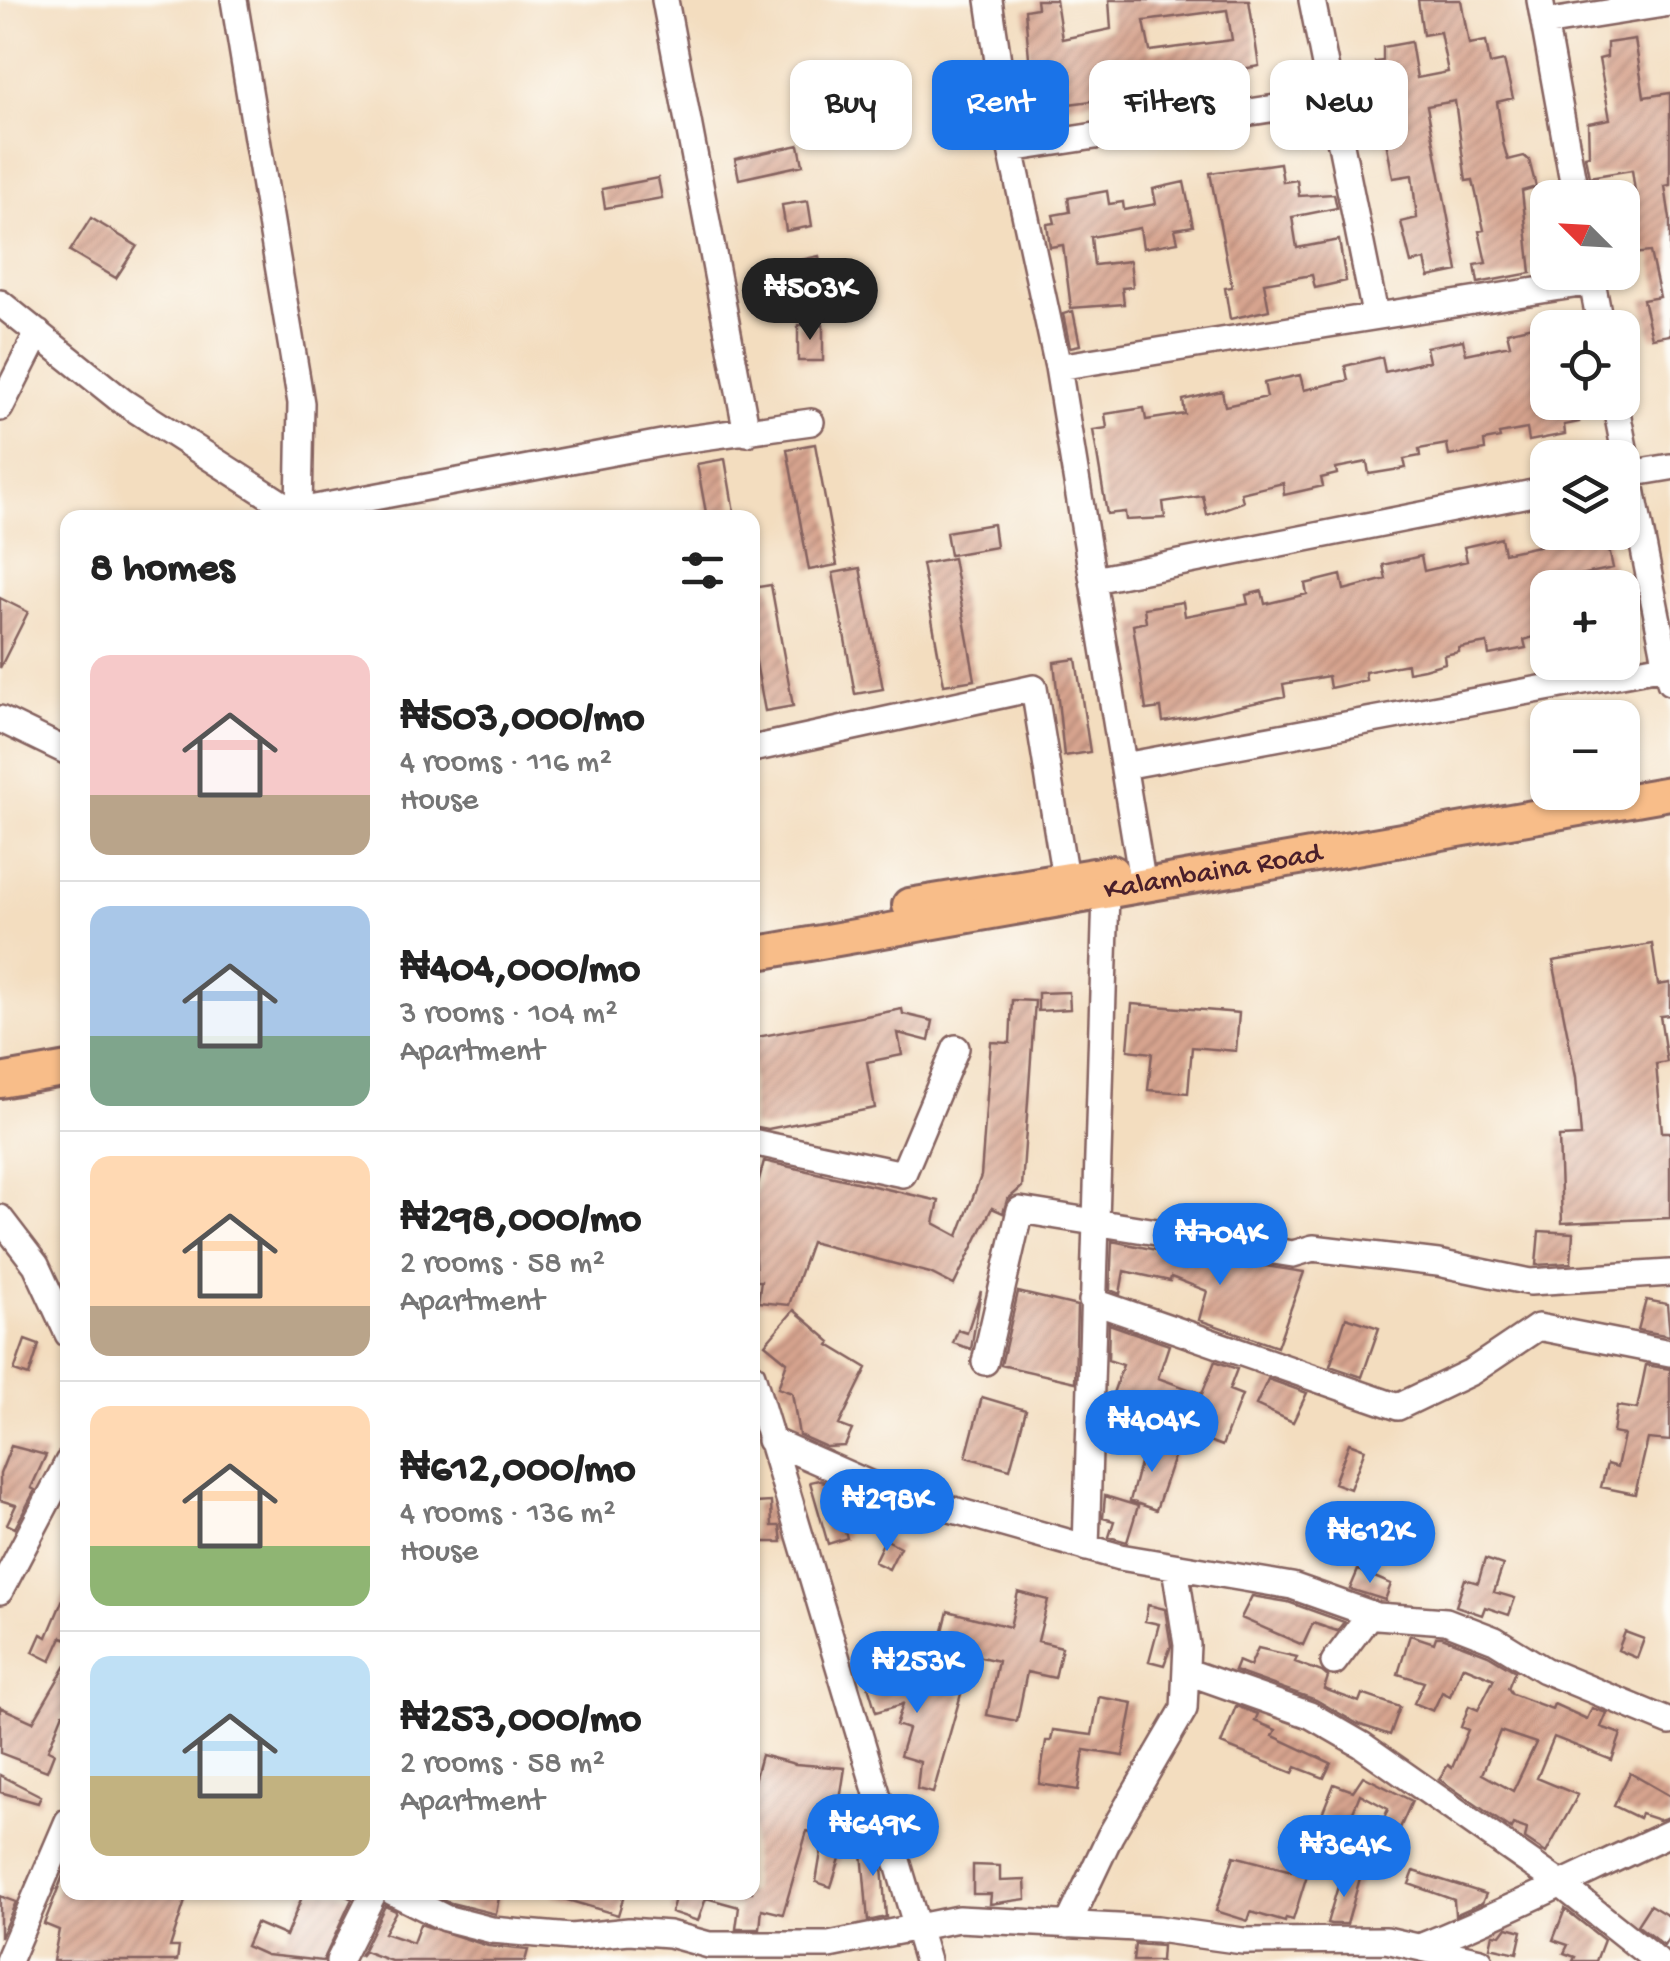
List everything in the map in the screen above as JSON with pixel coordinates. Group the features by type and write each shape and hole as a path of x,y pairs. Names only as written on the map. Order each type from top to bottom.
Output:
{"main road":[{"path":"1640,778 1670,773"},
{"name":"Kalambaina Road","path":"760,953 1670,793"},
{"path":"760,932 1530,797"},
{"path":"0,1081 60,1070"},
{"path":"0,1104 60,1093"}],"street":[{"path":"234,0 301,402 301,510"},
{"path":"664,0 747,433"},
{"path":"988,0 998,60"},
{"path":"1312,0 1322,60"},
{"path":"1573,180 1542,12 1670,3"},
{"path":"1069,139 1270,109"},
{"path":"1012,150 1058,367 1140,868"},
{"path":"1339,150 1374,314"},
{"path":"1058,367 1530,287"},
{"path":"0,303 122,401 295,510"},
{"path":"0,408 38,333"},
{"path":"321,510 666,442 811,422"},
{"path":"1640,472 1670,467"},
{"path":"1094,580 1530,494"},
{"path":"1124,766 1669,671 1640,538"},
{"path":"760,748 1034,688 1065,878"},
{"path":"0,719 60,748"},
{"path":"1086,1548 1106,894"},
{"path":"760,1144 903,1174 956,1048"},
{"path":"985,1362 1020,1210 1293,1254 1314,1248 1438,1263 1530,1282 1670,1272"},
{"path":"0,1218 36,1264 60,1316"},
{"path":"1092,1301 1398,1407 1471,1372 1538,1328 1670,1354"},
{"path":"762,1426 884,1490 1086,1548 1292,1586 1370,1614 1446,1621 1495,1640 1544,1670 1670,1722"},
{"path":"762,1426 927,1961"},
{"path":"0,1591 10,1551 60,1474"},
{"path":"1068,1926 1110,1836 1184,1709 1188,1672 1176,1567"},
{"path":"1334,1662 1370,1614"},
{"path":"1188,1672 1293,1708 1336,1730 1559,1883 1657,1961"},
{"path":"1422,1946 1512,1910 1559,1883 1670,1833"},
{"path":"8,1961 57,1870"},
{"path":"339,1961 370,1900"},
{"path":"409,1900 446,1918 492,1930 571,1937 629,1931 669,1934 705,1953 829,1945 958,1919 1157,1929 1243,1941 1386,1940 1480,1961"}],"building":[{"path":"1036,0 1056,0 1062,39 1111,29 1109,0 1249,0 1259,66 1250,68 1250,60 1089,60 1089,101 1069,104 1069,60 1029,60 1025,10 1037,8","holes":["1227,10 1232,40 1150,51 1144,21"]},
{"path":"1418,0 1461,0 1469,44 1486,41 1490,64 1504,61 1513,98 1497,102 1503,143 1508,160 1524,156 1529,160 1534,180 1530,180 1530,189 1522,191 1530,273 1478,283 1475,265 1486,263 1479,231 1484,230 1473,180 1466,181 1455,101 1427,106 1458,271 1429,277 1425,260 1411,263 1401,222 1417,218 1412,175 1393,178 1388,150 1408,150 1408,60 1383,60 1383,47 1411,42 1417,78 1448,72 1440,32 1423,35"},
{"path":"1635,39 1644,97 1670,93 1670,185 1665,186 1670,219 1670,335 1652,338 1643,300 1660,297 1650,252 1640,253 1640,180 1633,180 1632,170 1589,177 1585,156 1589,155 1588,123 1610,119 1599,59 1607,57 1607,43"},
{"path":"790,147 800,150 803,165 739,179 735,159"},
{"path":"1280,163 1283,182 1297,180 1299,196 1334,194 1337,208 1292,217 1297,248 1339,240 1346,281 1315,288 1312,275 1264,283 1269,310 1230,319 1225,288 1232,287 1210,173"},
{"path":"658,178 662,198 605,208 602,189"},
{"path":"1184,182 1193,226 1175,229 1178,242 1143,248 1140,228 1091,237 1094,265 1130,261 1133,287 1122,288 1124,304 1071,308 1063,245 1050,247 1047,224 1055,223 1053,215 1070,212 1068,198 1107,191 1109,204 1123,202 1124,210 1156,204 1153,189"},
{"path":"808,201 812,226 786,231 782,205"},
{"path":"91,218 137,246 116,278 70,251"},
{"path":"819,256 823,273 759,287 755,270"},
{"path":"1073,311 1080,345 1070,347 1063,314"},
{"path":"798,325 823,325 823,361 798,361"},
{"path":"1530,327 1530,420 1579,420 1564,425 1565,434 1529,441 1527,429 1499,434 1500,438 1484,441 1485,450 1449,456 1447,444 1419,449 1420,456 1404,459 1406,468 1369,474 1367,462 1336,468 1337,474 1321,478 1323,486 1284,495 1283,483 1241,493 1243,502 1207,515 1203,496 1163,502 1165,518 1126,520 1125,512 1107,514 1093,430 1107,428 1105,414 1144,408 1146,420 1185,414 1183,400 1222,391 1225,406 1267,397 1264,383 1300,375 1304,390 1348,380 1345,366 1382,357 1385,372 1429,361 1426,347 1463,340 1466,354 1510,345 1507,332"},
{"path":"815,444 837,565 809,570 787,449"},
{"path":"725,459 734,510 706,510 697,464"},
{"path":"993,524 996,547 950,555 946,532"},
{"path":"1501,538 1504,553 1530,548 1609,550 1613,568 1530,570 1530,638 1524,640 1526,648 1489,655 1487,643 1459,648 1459,652 1444,655 1445,663 1424,669 1408,672 1407,664 1365,672 1366,680 1330,688 1328,676 1283,684 1285,696 1163,722 1161,708 1146,710 1133,625 1146,622 1144,608 1183,602 1185,616 1248,604 1246,595 1262,591 1265,604 1307,594 1305,584 1341,575 1344,590 1386,579 1383,565 1421,556 1424,571 1467,561 1464,547"},
{"path":"953,558 975,680 944,685 922,564"},
{"path":"860,568 883,689 855,694 833,573"},
{"path":"771,585 793,706 765,711 760,684 760,587"},
{"path":"0,598 28,612 0,668"},
{"path":"1076,659 1090,752 1064,756 1054,662"},
{"path":"1652,944 1658,985 1670,983 1670,1015 1660,1016 1667,1062 1656,1064 1662,1132 1670,1132 1670,1218 1562,1223 1559,1137 1581,1136 1576,1077 1553,961"},
{"path":"1069,992 1070,1009 1038,1011 1038,993"},
{"path":"1012,1000 1035,1001 1022,1187 1007,1200 1003,1213 992,1208 954,1285 930,1273 811,1242 789,1305 760,1302 760,1176 764,1161 939,1201 934,1223 958,1236 981,1176 991,1042 1010,1043"},
{"path":"1132,1004 1239,1013 1236,1051 1192,1047 1188,1093 1148,1090 1152,1053 1128,1050"},
{"path":"902,1009 903,1014 933,1021 929,1041 898,1033 902,1055 867,1062 875,1108 768,1129 760,1128 760,1036"},
{"path":"1539,1231 1573,1233 1571,1263 1536,1265"},
{"path":"1112,1241 1225,1264 1227,1260 1304,1272 1277,1347 1199,1320 1207,1291 1171,1277 1170,1281 1124,1271 1120,1294 1110,1290"},
{"path":"981,1291 971,1349 953,1343 958,1330 967,1333"},
{"path":"1018,1292 1077,1306 1075,1382 1001,1365"},
{"path":"1646,1300 1667,1304 1670,1336 1638,1330"},
{"path":"794,1310 831,1342 829,1345 867,1368 839,1425 852,1430 845,1446 826,1447 799,1435 792,1393 778,1388 787,1362 765,1344"},
{"path":"1346,1317 1379,1328 1362,1377 1330,1366"},
{"path":"1109,1324 1169,1345 1158,1378 1202,1394 1215,1361 1237,1369 1229,1390 1242,1395 1222,1446 1187,1433 1189,1426 1111,1399 1123,1365 1108,1360"},
{"path":"25,1340 39,1345 29,1376 14,1371"},
{"path":"1646,1365 1670,1369 1670,1441 1648,1439 1635,1494 1601,1487 1607,1464 1617,1467 1624,1435 1613,1433 1617,1406 1637,1409"},
{"path":"1268,1379 1307,1393 1293,1422 1256,1405"},
{"path":"982,1397 1026,1410 1010,1469 966,1457"},
{"path":"1146,1441 1176,1451 1156,1510 1130,1501"},
{"path":"1349,1443 1365,1449 1350,1489 1334,1483"},
{"path":"11,1446 46,1455 31,1488 35,1490 15,1528 7,1524 16,1505 0,1500 0,1474"},
{"path":"819,1480 832,1485 847,1538 828,1544 810,1482"},
{"path":"1105,1496 1138,1506 1127,1542 1109,1537 1114,1521 1103,1518"},
{"path":"771,1502 772,1526 780,1526 782,1542 760,1542 760,1503"},
{"path":"885,1539 900,1547 889,1569 874,1562"},
{"path":"1485,1559 1503,1565 1494,1592 1515,1598 1509,1615 1485,1607 1482,1615 1456,1606 1465,1579 1478,1583"},
{"path":"1358,1570 1391,1584 1385,1600 1350,1589"},
{"path":"1018,1592 1048,1600 1038,1641 1062,1647 1055,1678 1027,1672 1017,1721 987,1715 998,1661 939,1647 948,1611 1010,1627"},
{"path":"1252,1596 1288,1602 1344,1622 1337,1631 1313,1623 1303,1645 1241,1618"},
{"path":"1148,1605 1165,1609 1171,1646 1164,1665 1149,1661 1159,1624 1145,1621"},
{"path":"60,1606 60,1641 51,1661 33,1652 41,1634 47,1637"},
{"path":"1625,1632 1644,1639 1637,1658 1618,1650"},
{"path":"1410,1635 1434,1643 1436,1637 1442,1637 1488,1655 1515,1671 1508,1688 1512,1694 1552,1709 1554,1704 1587,1719 1592,1708 1607,1713 1601,1727 1621,1734 1612,1760 1554,1737 1537,1778 1578,1795 1546,1853 1525,1839 1527,1829 1513,1824 1511,1829 1439,1779 1448,1765 1452,1768 1468,1730 1461,1727 1469,1706 1478,1710 1494,1679 1463,1666 1450,1696 1442,1692 1433,1711 1414,1703 1424,1682 1398,1674","holes":["1500,1731 1536,1743 1513,1791 1482,1774"]},
{"path":"1258,1648 1297,1657 1295,1662 1322,1672 1328,1677 1324,1689 1359,1702 1362,1694 1400,1707 1390,1735 1358,1724 1316,1700 1234,1671 1238,1661 1250,1666"},
{"path":"883,1663 961,1694 933,1793 917,1789 920,1762 900,1756 908,1729 896,1725 903,1704 876,1712 863,1669"},
{"path":"60,1676 60,1720 48,1750 54,1753 47,1771 0,1753 0,1707 33,1722"},
{"path":"1099,1697 1133,1703 1123,1756 1084,1750 1078,1790 1039,1784 1046,1741 1051,1741 1053,1730 1092,1735"},
{"path":"1236,1706 1258,1714 1255,1721 1276,1730 1273,1736 1331,1763 1324,1778 1296,1767 1293,1773 1221,1744"},
{"path":"761,1755 795,1764 845,1768 837,1819 845,1822 841,1835 848,1833 831,1887 816,1882 824,1835 807,1831 783,1914 762,1909 760,1929 736,1929 739,1907 713,1900 760,1900"},
{"path":"1630,1773 1670,1796 1670,1817 1659,1820 1641,1814 1639,1818 1614,1806"},
{"path":"0,1775 41,1796 38,1803 0,1792"},
{"path":"1363,1776 1412,1801 1388,1855 1372,1848 1388,1809 1360,1794 1347,1826 1321,1816 1334,1784 1353,1791"},
{"path":"866,1828 882,1866 886,1917 868,1921 860,1829"},
{"path":"1234,1856 1307,1875 1293,1920 1286,1918 1285,1922 1251,1912 1248,1921 1216,1911"},
{"path":"973,1865 1000,1866 1000,1881 1025,1880 1026,1899 990,1904 991,1894 973,1894"},
{"path":"1414,1871 1486,1894 1482,1903 1455,1915 1454,1900 1409,1884"},
{"path":"1342,1873 1360,1878 1347,1924 1327,1923"},
{"path":"60,1883 60,1900 185,1900 170,1947 179,1947 177,1961 53,1961 59,1930 44,1924"},
{"path":"0,1896 16,1902 0,1938"},
{"path":"301,1900 352,1900 323,1961 266,1955 246,1946 256,1923 286,1936"},
{"path":"445,1900 499,1900 496,1914"},
{"path":"567,1900 623,1900 618,1915"},
{"path":"675,1900 705,1900 698,1921 671,1912"},
{"path":"1650,1905 1670,1917 1670,1936 1664,1946 1637,1925"},
{"path":"385,1906 396,1911 384,1933 413,1943 420,1924 488,1946 528,1950 525,1961 391,1961 364,1951 360,1956"},
{"path":"1565,1909 1604,1940 1596,1961 1573,1961 1575,1957 1564,1953 1568,1945 1553,1940"},
{"path":"1507,1927 1522,1931 1517,1953 1490,1947 1493,1934 1501,1935"},
{"path":"1135,1944 1162,1946 1161,1961 1133,1961"}]}
